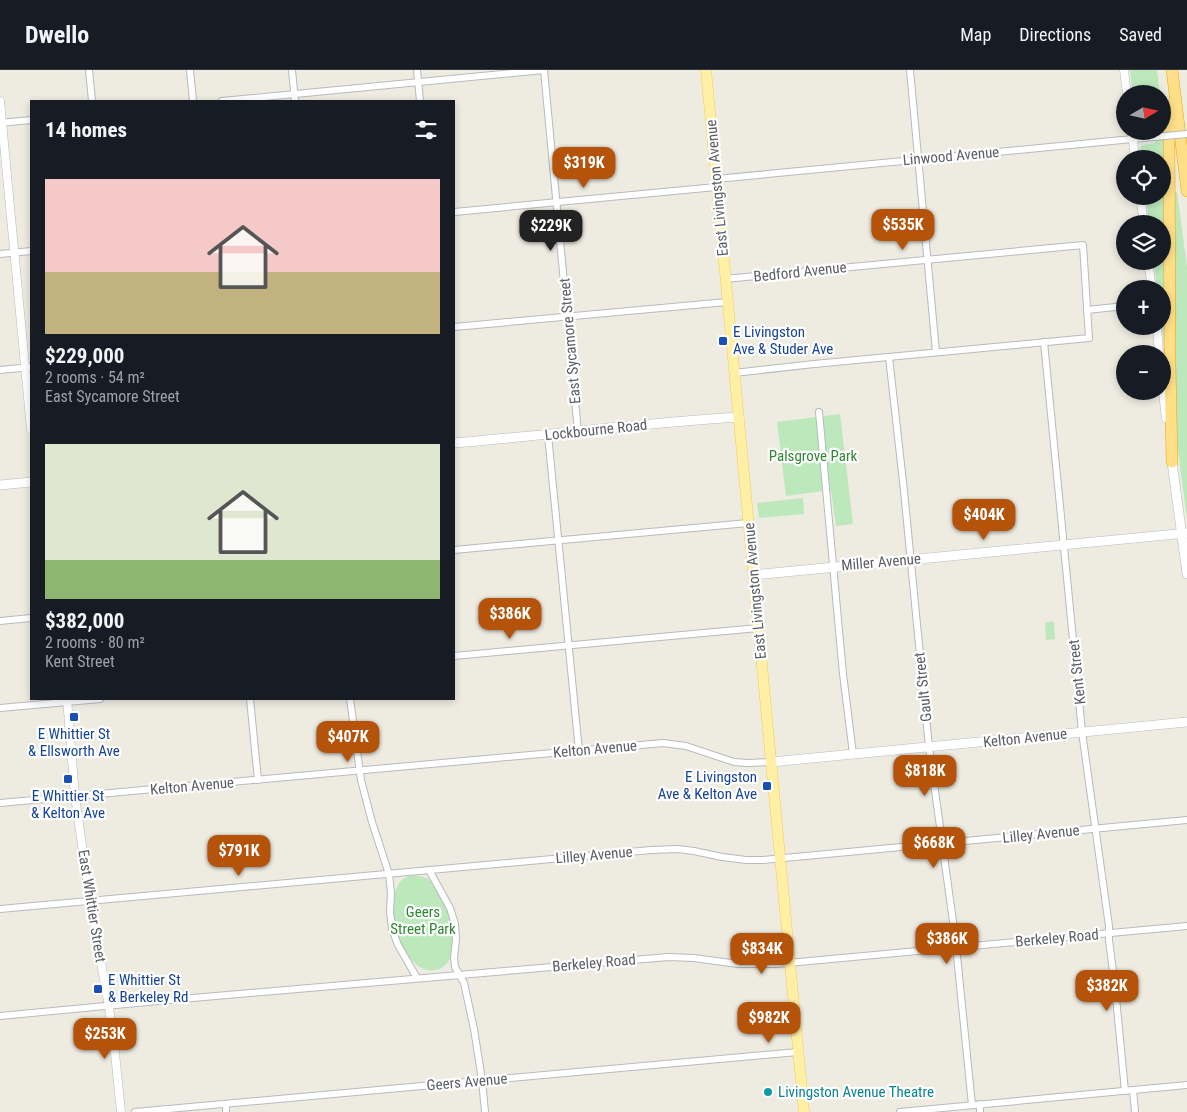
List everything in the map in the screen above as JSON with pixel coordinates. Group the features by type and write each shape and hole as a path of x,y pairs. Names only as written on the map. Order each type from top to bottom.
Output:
{"highway":[{"path":"1172,70 1187,190"},
{"path":"1172,462 1169,126 1175,99"}],"main road":[{"name":"East Livingston Avenue","path":"706,70 804,1112"},
{"name":"Lockbourne Road","path":"455,443 739,417"},
{"path":"1172,462 1184,533 1187,574"},
{"path":"0,485 30,482"},
{"name":"Miller Avenue","path":"753,574 1184,533"},
{"name":"Kelton Avenue","path":"771,762 1187,722"}],"street":[{"path":"89,70 92,100"},
{"path":"190,70 193,100"},
{"path":"292,70 294,98"},
{"path":"417,70 420,100"},
{"path":"246,100 294,98 418,82 544,70"},
{"name":"East Sycamore Street","path":"544,70 578,432"},
{"path":"910,70 936,352"},
{"path":"1124,70 1126,85"},
{"path":"0,101 14,252 28,368 30,408"},
{"path":"1,123 30,120"},
{"name":"Linwood Avenue","path":"1171,135 1187,134"},
{"name":"Linwood Avenue","path":"455,212 557,202 1116,137"},
{"name":"Bedford Avenue","path":"725,279 1083,245 1087,310"},
{"path":"0,254 30,251"},
{"path":"455,327 727,302"},
{"path":"734,373 1089,338 1087,310 1116,307"},
{"name":"Kent Street","path":"1044,342 1082,732 1109,926 1125,1091"},
{"name":"Gault Street","path":"889,357 929,747 976,1104 980,1112"},
{"path":"0,370 28,368"},
{"path":"1164,400 1172,462"},
{"path":"819,412 852,754"},
{"path":"548,435 578,751"},
{"path":"455,550 748,523"},
{"path":"0,621 30,618"},
{"path":"455,656 758,628"},
{"path":"0,708 67,700"},
{"name":"East Whittier Street","path":"67,700 75,796 90,901 109,1006 121,1112"},
{"path":"250,700 258,780"},
{"path":"350,700 360,770 372,822 389,874 392,929 398,946 417,978"},
{"name":"Kelton Avenue","path":"0,803 663,743 686,746 729,761 748,763 771,762"},
{"name":"Lilley Avenue","path":"0,909 668,849 694,851 746,860 763,860 1187,820"},
{"path":"429,870 450,908 455,924 455,967 464,983 474,1029 485,1112"},
{"name":"Berkeley Road","path":"0,1016 668,956 734,964 763,965 1187,926"},
{"name":"Geers Avenue","path":"135,1112 798,1052"},
{"path":"900,1112 1187,1085"},
{"path":"1133,1090 1135,1112"},
{"path":"226,1104 226,1112"}],"green space":[{"path":"1130,70 1157,70 1159,85 1132,85"},
{"path":"1155,140 1164,140 1165,150 1140,150 1142,145 1155,143"},
{"path":"1174,192 1177,192 1187,267 1187,519 1176,435"},
{"path":"1147,205 1165,205 1165,215 1148,215"},
{"path":"1155,270 1164,270 1164,280 1156,280"},
{"name":"Palsgrove Park","path":"840,414 853,524 836,526 831,490 786,496 777,422"},
{"path":"803,498 804,514 759,518 757,503"},
{"path":"1052,621 1054,623 1055,639 1046,640 1045,623"},
{"name":"Geers Street Park","path":"409,876 419,876 433,883 443,897 450,916 453,948 451,957 439,969 426,970 414,962 404,949 397,933 393,915 393,898 398,885"}],"place":[{"name":"E Livingston Ave & Studer Ave","path":"723,341"},
{"name":"E Whittier St & Ellsworth Ave","path":"74,717"},
{"name":"E Whittier St & Kelton Ave","path":"68,779"},
{"name":"E Livingston Ave & Kelton Ave","path":"767,786"},
{"name":"E Whittier St & Berkeley Rd","path":"98,989"},
{"name":"Livingston Avenue Theatre","path":"768,1092"}]}
